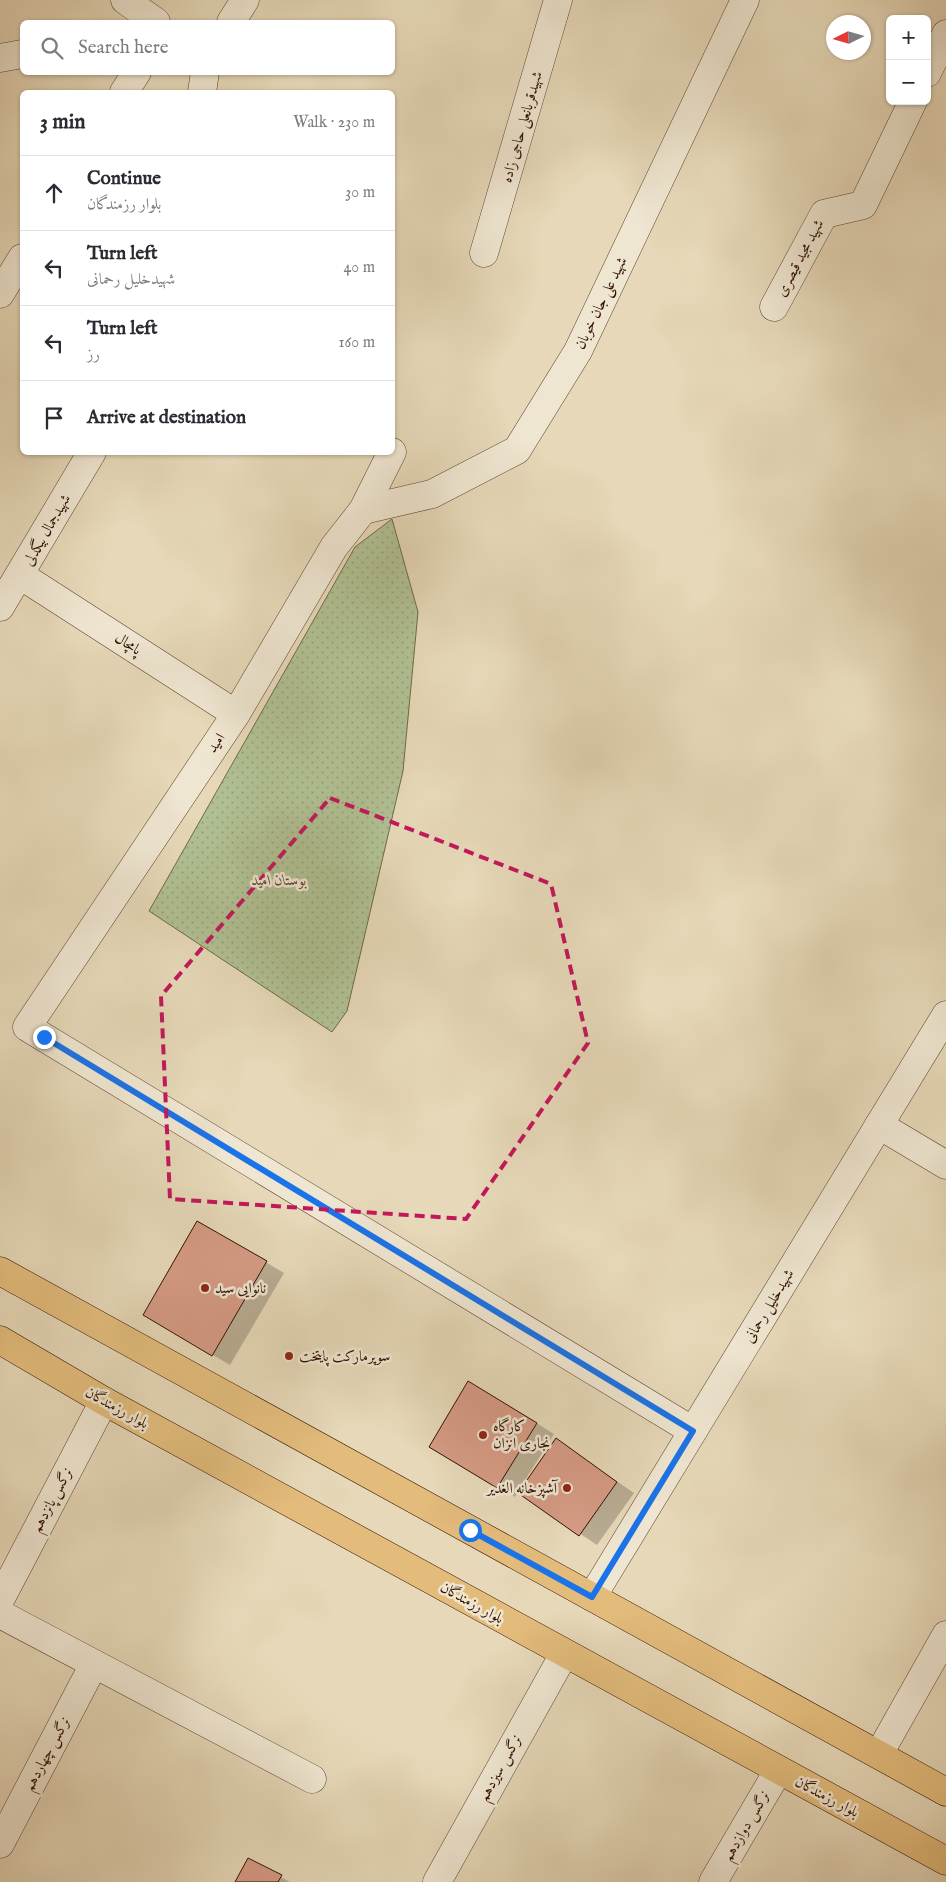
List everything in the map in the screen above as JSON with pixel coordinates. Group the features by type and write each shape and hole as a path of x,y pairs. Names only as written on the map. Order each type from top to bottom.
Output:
{"main road":[{"path":"0,1271 946,1792"},
{"name":"بلوار رزمندگان","path":"0,1340 104,1402 946,1861"}],"street":[{"path":"125,0 153,20"},
{"path":"232,20 245,0"},
{"name":"شهیدقربانعلی حاجی زاده","path":"484,253 558,0"},
{"name":"شهید علی جان خوبان","path":"363,510 432,494 517,450 578,351 745,0"},
{"path":"931,65 946,34"},
{"path":"0,58 20,54"},
{"path":"125,90 135,75"},
{"path":"202,90 205,75"},
{"name":"شهید مجید قیصری","path":"774,307 824,214 863,205 911,105"},
{"path":"0,294 20,261"},
{"name":"شهیدجمال بیگدلی","path":"0,607 90,455"},
{"name":"امید","path":"391,455 363,510 334,547 236,714 27,1027 693,1431"},
{"name":"پامچال","path":"20,575 236,714"},
{"name":"شهیدخلیل رحمانی","path":"592,1597 946,1015"},
{"path":"879,1125 946,1165"},
{"name":"نرگس پانزدهم","path":"0,1600 104,1402"},
{"path":"0,1614 312,1779"},
{"path":"879,1754 946,1635"},
{"name":"نرگس سیزدهم","path":"437,1882 564,1654"},
{"name":"نرگس چهاردهم","path":"0,1844 94,1664"},
{"name":"نرگس دوازدهم","path":"714,1882 778,1771"}],"highlighted area":[{"path":"330,798 551,884 588,1043 466,1219 170,1199 161,996"}],"green space":[{"name":"بوستان امید","path":"392,519 418,612 403,771 347,1011 332,1032 149,911 355,547"}],"building":[{"name":"نانوایی سید","path":"197,1221 267,1261 212,1356 143,1315"},
{"name":"کارگاه نجاری انزان","path":"468,1381 537,1423 497,1488 429,1447"},
{"name":"آشپزخانه الغدیر","path":"556,1438 617,1482 579,1536 518,1493"},
{"path":"248,1858 282,1875 278,1882 235,1882"}],"place":[{"name":"نانوایی سید","path":"205,1288"},
{"name":"سوپرمارکت پایتخت","path":"289,1356"},
{"name":"کارگاه نجاری انزان","path":"483,1435"},
{"name":"آشپزخانه الغدیر","path":"567,1488"}],"route":[{"path":"44,1037 693,1431 592,1597 470,1530"}]}
